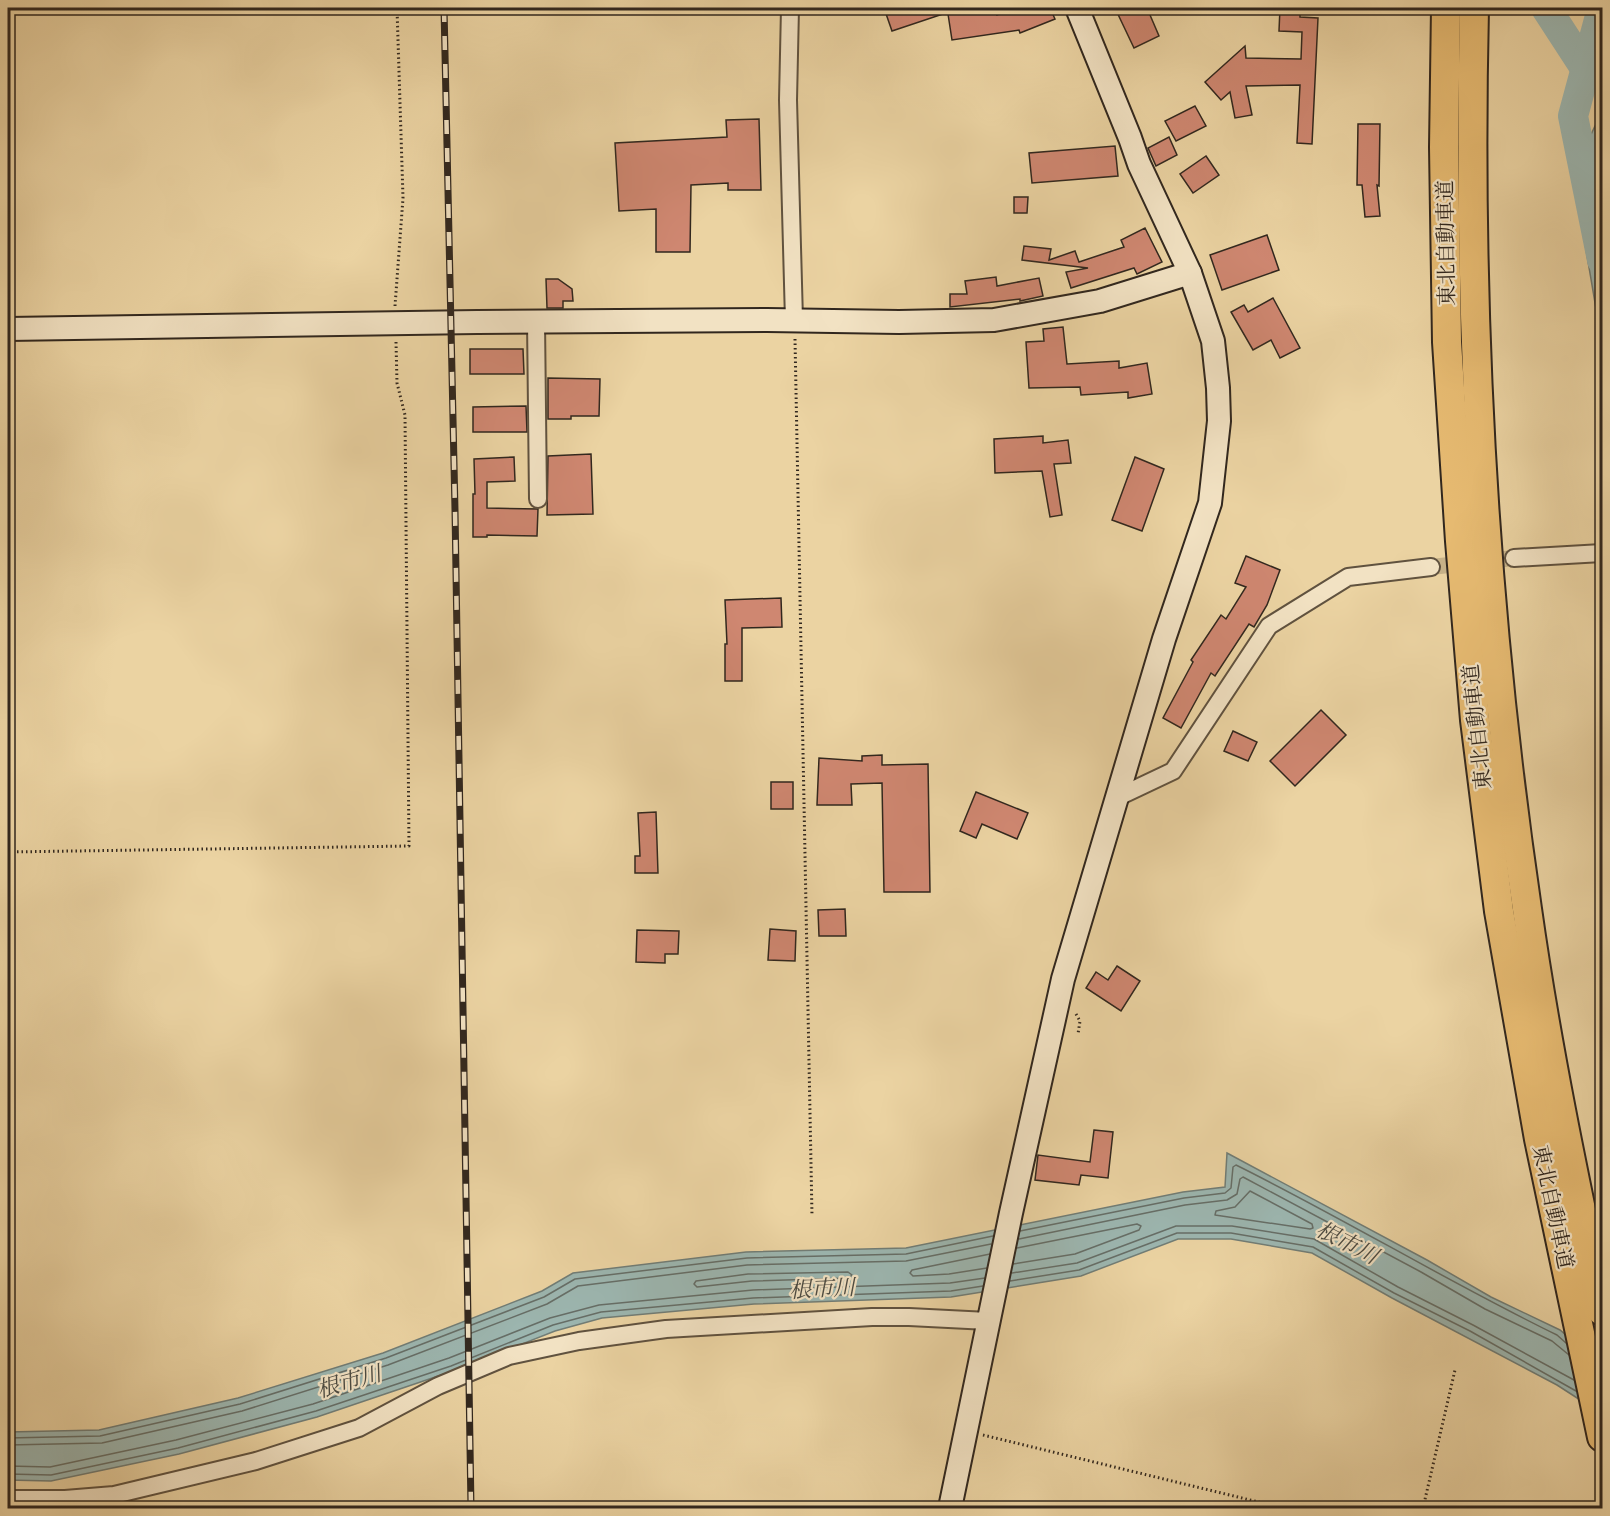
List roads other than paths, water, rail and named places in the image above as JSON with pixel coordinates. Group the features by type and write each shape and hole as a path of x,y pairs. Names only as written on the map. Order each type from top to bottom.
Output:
{"highway":[{"name":"東北自動車道","path":"1446,8 1444,147 1447,342 1475,720 1499,911 1539,1139 1602,1437"},
{"name":"東北自動車道","path":"1474,8 1471,143 1475,342 1485,537 1502,712 1527,910 1566,1136 1602,1311"}],"street":[{"path":"790,8 788,100 794,320"},
{"path":"950,1509 1011,1213 1063,979 1164,639 1210,503 1219,421 1213,341 1190,273 1139,164 1131,138 1077,8"},
{"path":"8,329 536,321 994,320 1100,301 1190,273"},
{"path":"536,321 538,499"},
{"path":"1514,558 1602,553"},
{"path":"1116,798 1173,771 1269,626 1348,577 1431,567"},
{"path":"8,1499 65,1499 114,1495 256,1461 359,1428 438,1386 509,1356 579,1341 666,1329 990,1312"}],"water":[{"path":"1595,126 1602,166 1602,344 1573,173"},
{"name":"根市川","path":"1227,1153 1427,1260 1491,1297 1560,1330 1602,1366 1602,1414 1557,1385 1312,1253 1231,1239 1178,1239 1081,1276 951,1297 754,1304 602,1318 555,1331 453,1371 317,1417 179,1454 51,1481 8,1480 8,1432 99,1430 238,1398 383,1353 542,1291 573,1273 746,1252 906,1248 1183,1192 1225,1187"}],"waterway":[{"path":"1546,8 1585,68"},
{"path":"1600,8 1600,16 1573,116 1602,260"}],"tunnel":[{"path":"1431,567 1514,558"}],"railway":[{"path":"444,8 455,510 471,1508"}]}
